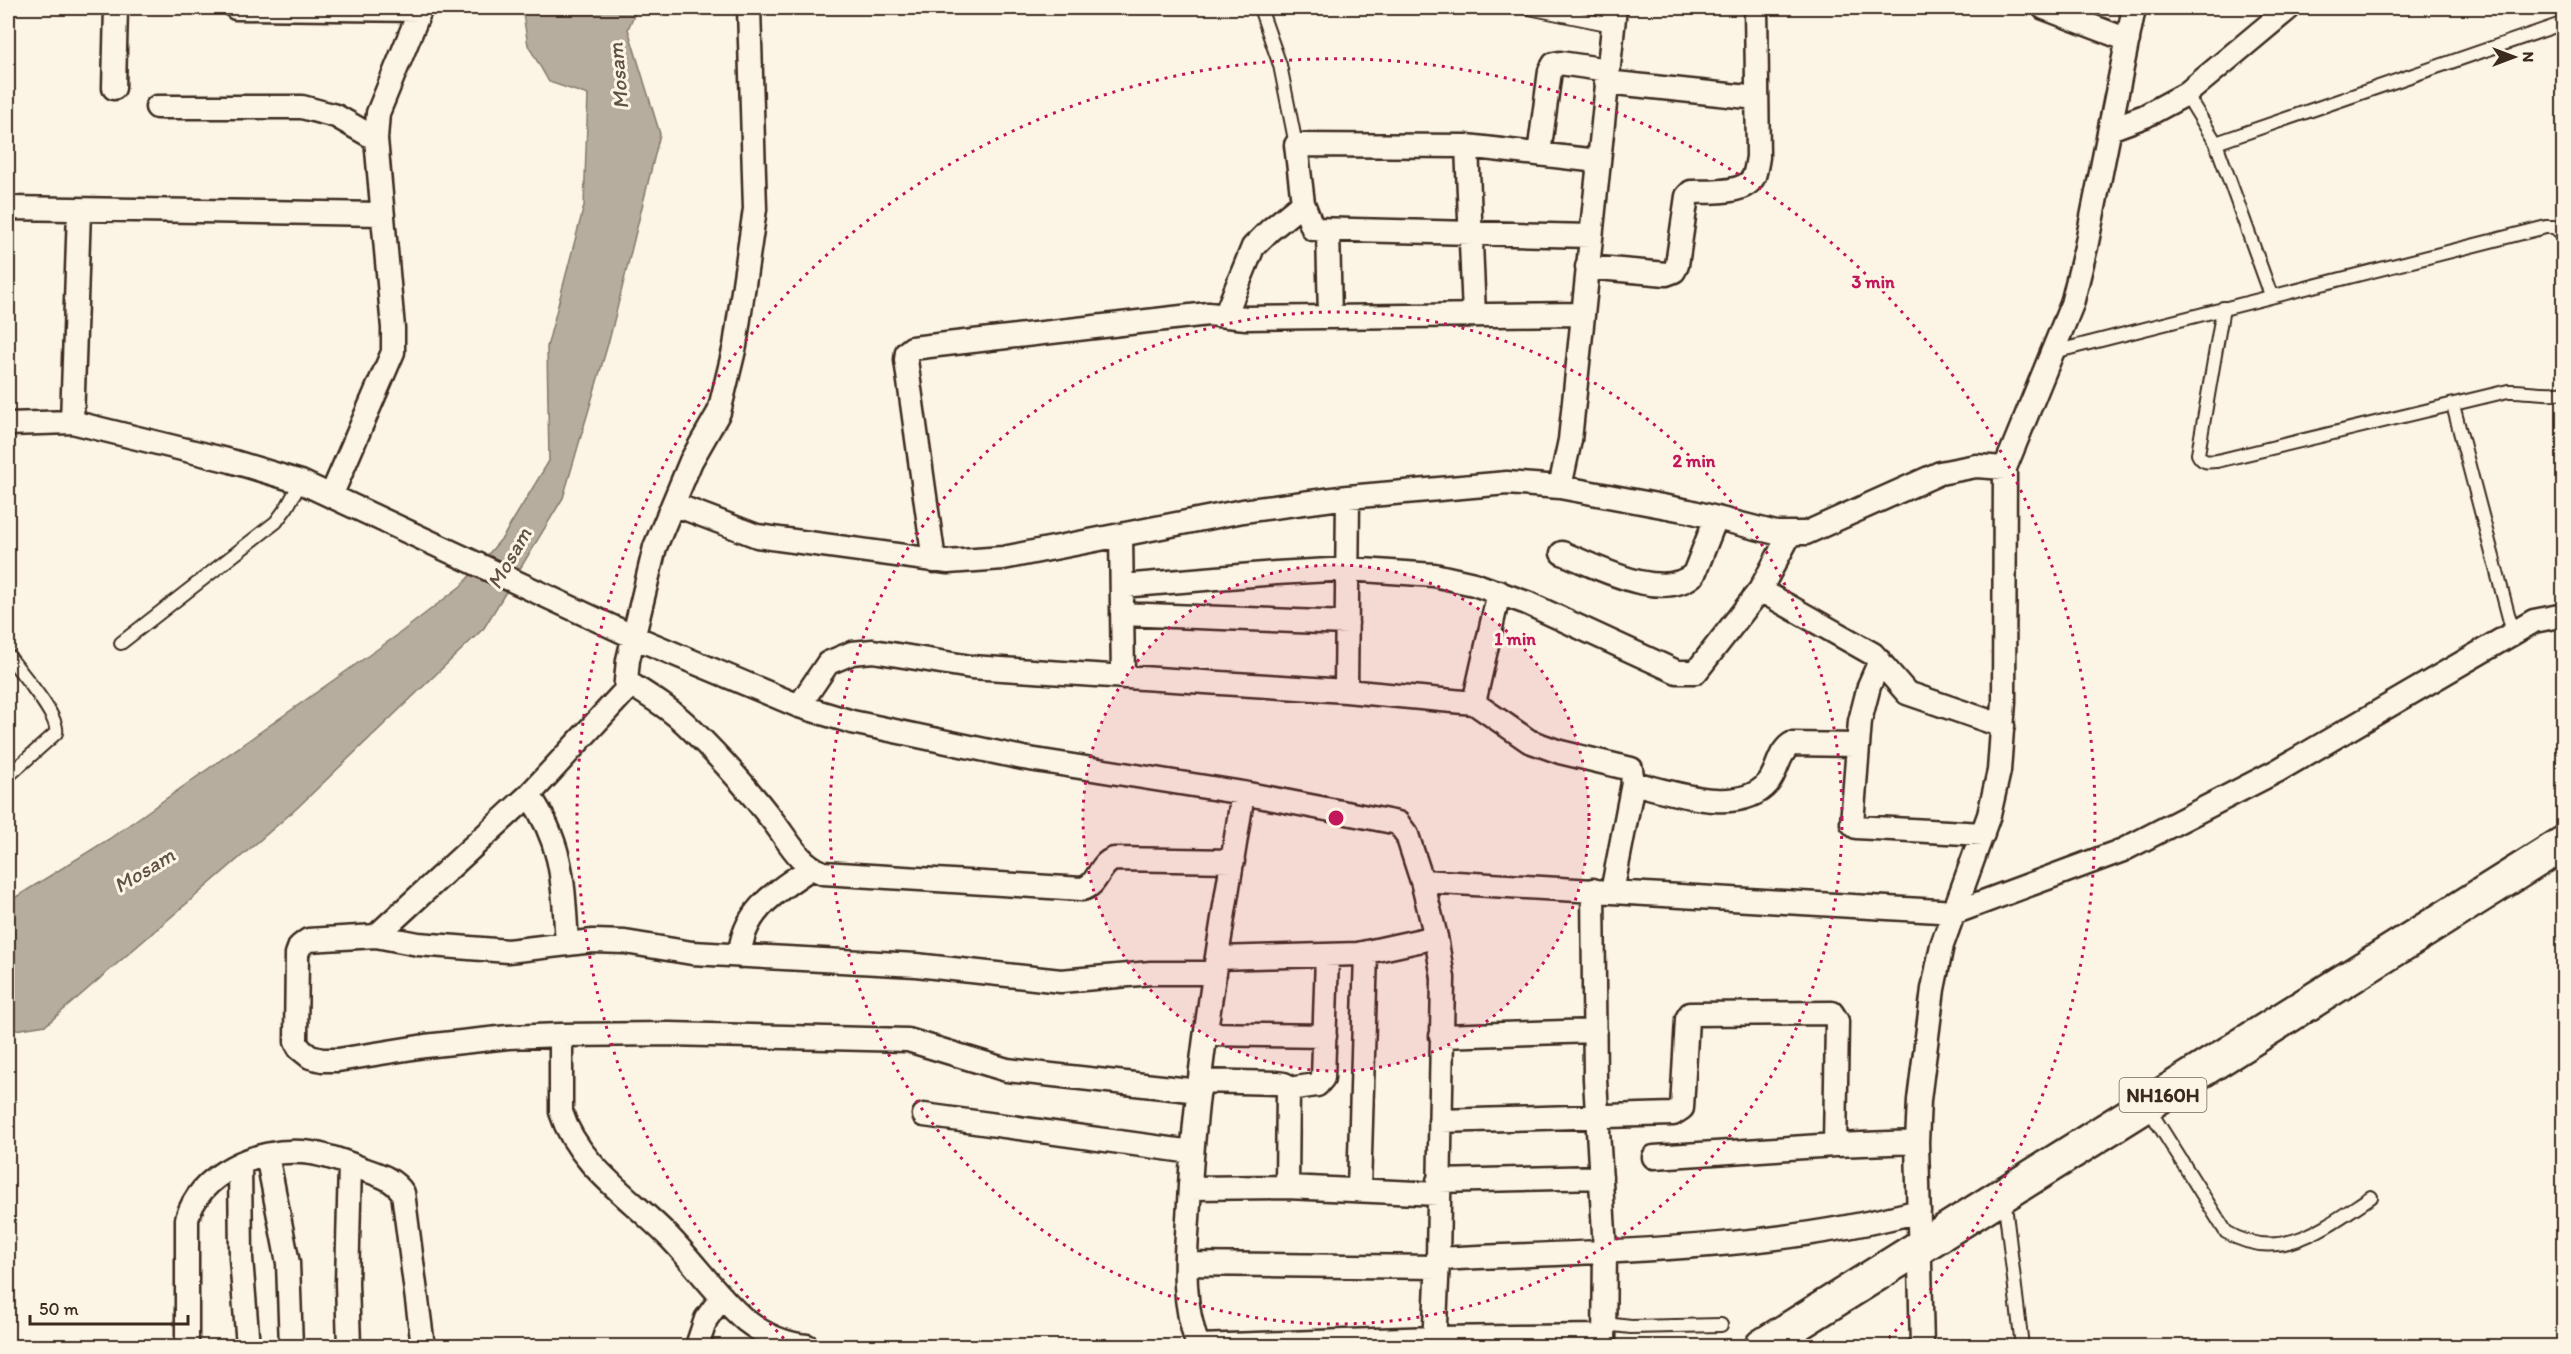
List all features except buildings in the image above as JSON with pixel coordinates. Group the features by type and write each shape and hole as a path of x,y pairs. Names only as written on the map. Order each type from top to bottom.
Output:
{"highway":[{"name":"NH160H","path":"1762,1347 2564,843"}],"street":[{"path":"114,88 116,8"},
{"path":"236,8 420,9 378,113 376,140 393,328 393,352 331,496"},
{"path":"376,936 529,795 625,692 634,637 655,547 691,461 719,412 735,346 755,209 749,8"},
{"path":"1587,267 1666,274 1674,271 1677,265 1687,196 1691,192 1738,189 1748,184 1754,175 1758,157 1756,8"},
{"path":"2044,8 2128,40"},
{"path":"1922,1347 1917,1142 1919,1100 1933,988 1942,945 1983,834 1999,771 2003,726 2005,468 2073,304 2134,8"},
{"path":"2110,129 2145,116 2186,94 2289,8"},
{"path":"1560,487 1570,440 1613,16"},
{"path":"1539,154 1550,71 1554,64 1560,63 1607,76 1757,98"},
{"path":"157,107 302,107 336,116 376,140"},
{"path":"1590,236 1313,229 1303,203 1296,145 1467,146 1598,161"},
{"path":"1467,146 1474,315"},
{"path":"1225,316 1253,247 1303,203"},
{"path":"8,208 381,214"},
{"path":"72,422 79,210"},
{"path":"1328,231 1330,317"},
{"path":"934,561 906,360 907,352 912,348 1156,321 1174,316 1208,314 1246,318 1583,314"},
{"path":"8,423 72,422 231,461 301,482 634,637 799,706 852,722 1023,758 1244,793 1398,823 1407,835 1422,881 1436,937 1443,978 1438,1263 1434,1342"},
{"path":"673,504 757,536 934,561 977,561 1003,558 1243,511 1348,497 1478,484 1517,483 1560,487 1716,518 1776,533 1806,534 1941,474 1976,466 2005,468"},
{"path":"1346,692 1348,497"},
{"path":"1562,553 1632,580 1665,586 1678,584 1694,574 1716,518"},
{"path":"1122,586 1348,569 1434,575 1499,592 1677,672 1687,674 1696,672 1760,590 1790,534"},
{"path":"1121,535 1123,677"},
{"path":"1760,590 1856,644 1880,662 1907,693 2003,726"},
{"path":"1474,703 1499,592"},
{"path":"1122,614 1347,622"},
{"path":"1422,881 1956,912 2122,850 2277,771 2534,621 2564,615"},
{"path":"799,706 828,663 852,652 873,651 971,667 1346,692 1474,703 1529,741 1560,752 1631,769 1634,783 1602,891 1595,1031 1597,1117 1605,1250 1604,1335 1434,1342 1198,1346 1188,1318 1185,1288 1192,1152 1206,1034 1244,793"},
{"path":"1880,662 1869,686 1856,745 1851,818 1856,827 1983,834"},
{"path":"627,682 661,703 691,728 811,868 823,873 1082,889 1093,883 1106,862 1114,859 1233,861"},
{"path":"1634,783 1704,799 1727,801 1746,799 1760,792 1770,782 1784,748 1791,744 1856,745"},
{"path":"529,795 543,816 558,854 567,943"},
{"path":"740,956 741,940 759,907 772,894 811,868"},
{"path":"1287,1187 1288,1089 1284,1084 1199,1086 1007,1070 908,1040 669,1034 561,1035 508,1037 424,1046 338,1060 310,1058 296,1042 297,954 300,946 308,940 376,936 394,938 406,943 508,951 593,941 625,942 669,951 916,965 1061,981 1366,953 1436,937"},
{"path":"1359,1189 1366,953"},
{"path":"1288,1089 1317,1085 1323,1078 1327,957"},
{"path":"1440,1121 1673,1114 1682,1108 1687,1018 1690,1014 1832,1013 1837,1021 1835,1145"},
{"path":"1441,1036 1595,1031"},
{"path":"1206,1034 1325,1036"},
{"path":"561,1035 561,1112 569,1130 601,1173 654,1220 764,1341 807,1347"},
{"path":"924,1115 1192,1152"},
{"path":"1654,1157 1917,1142"},
{"path":"187,1347 187,1219 191,1204 210,1181 229,1169 267,1155 305,1152 350,1164 392,1180 403,1193 423,1347"},
{"path":"267,1155 288,1263 291,1347"},
{"path":"349,1347 347,1283 350,1164"},
{"path":"240,1165 241,1258 248,1347"},
{"path":"1190,1188 1438,1187 1601,1177"},
{"path":"1186,1263 1438,1263 1605,1250 1708,1246 1823,1233 1920,1211"},
{"path":"698,1347 706,1319 722,1297"}],"lane":[{"path":"1260,8 1280,65 1296,145"},
{"path":"1529,8 1613,16"},
{"path":"2216,143 2564,23"},
{"path":"2186,94 2216,143 2271,296"},
{"path":"2054,352 2546,226 2560,228"},
{"path":"2223,308 2198,454 2205,462 2508,391 2525,390 2550,394 2564,392"},
{"path":"2453,405 2513,633"},
{"path":"121,643 276,522 301,482"},
{"path":"8,655 52,715 57,727 56,733 8,776"},
{"path":"2146,1105 2226,1232 2241,1240 2260,1244 2284,1244 2310,1236 2372,1197"},
{"path":"2004,1195 2022,1347"},
{"path":"1604,1335 1631,1327 1721,1324"}],"water":[{"name":"Mosam","path":"522,8 637,8 628,29 660,134 610,337 563,498 484,628 296,809 46,1025 8,1031 8,902 109,839 396,636 461,586 503,537 549,461 547,347 584,206 588,95 549,82 528,45"}]}
